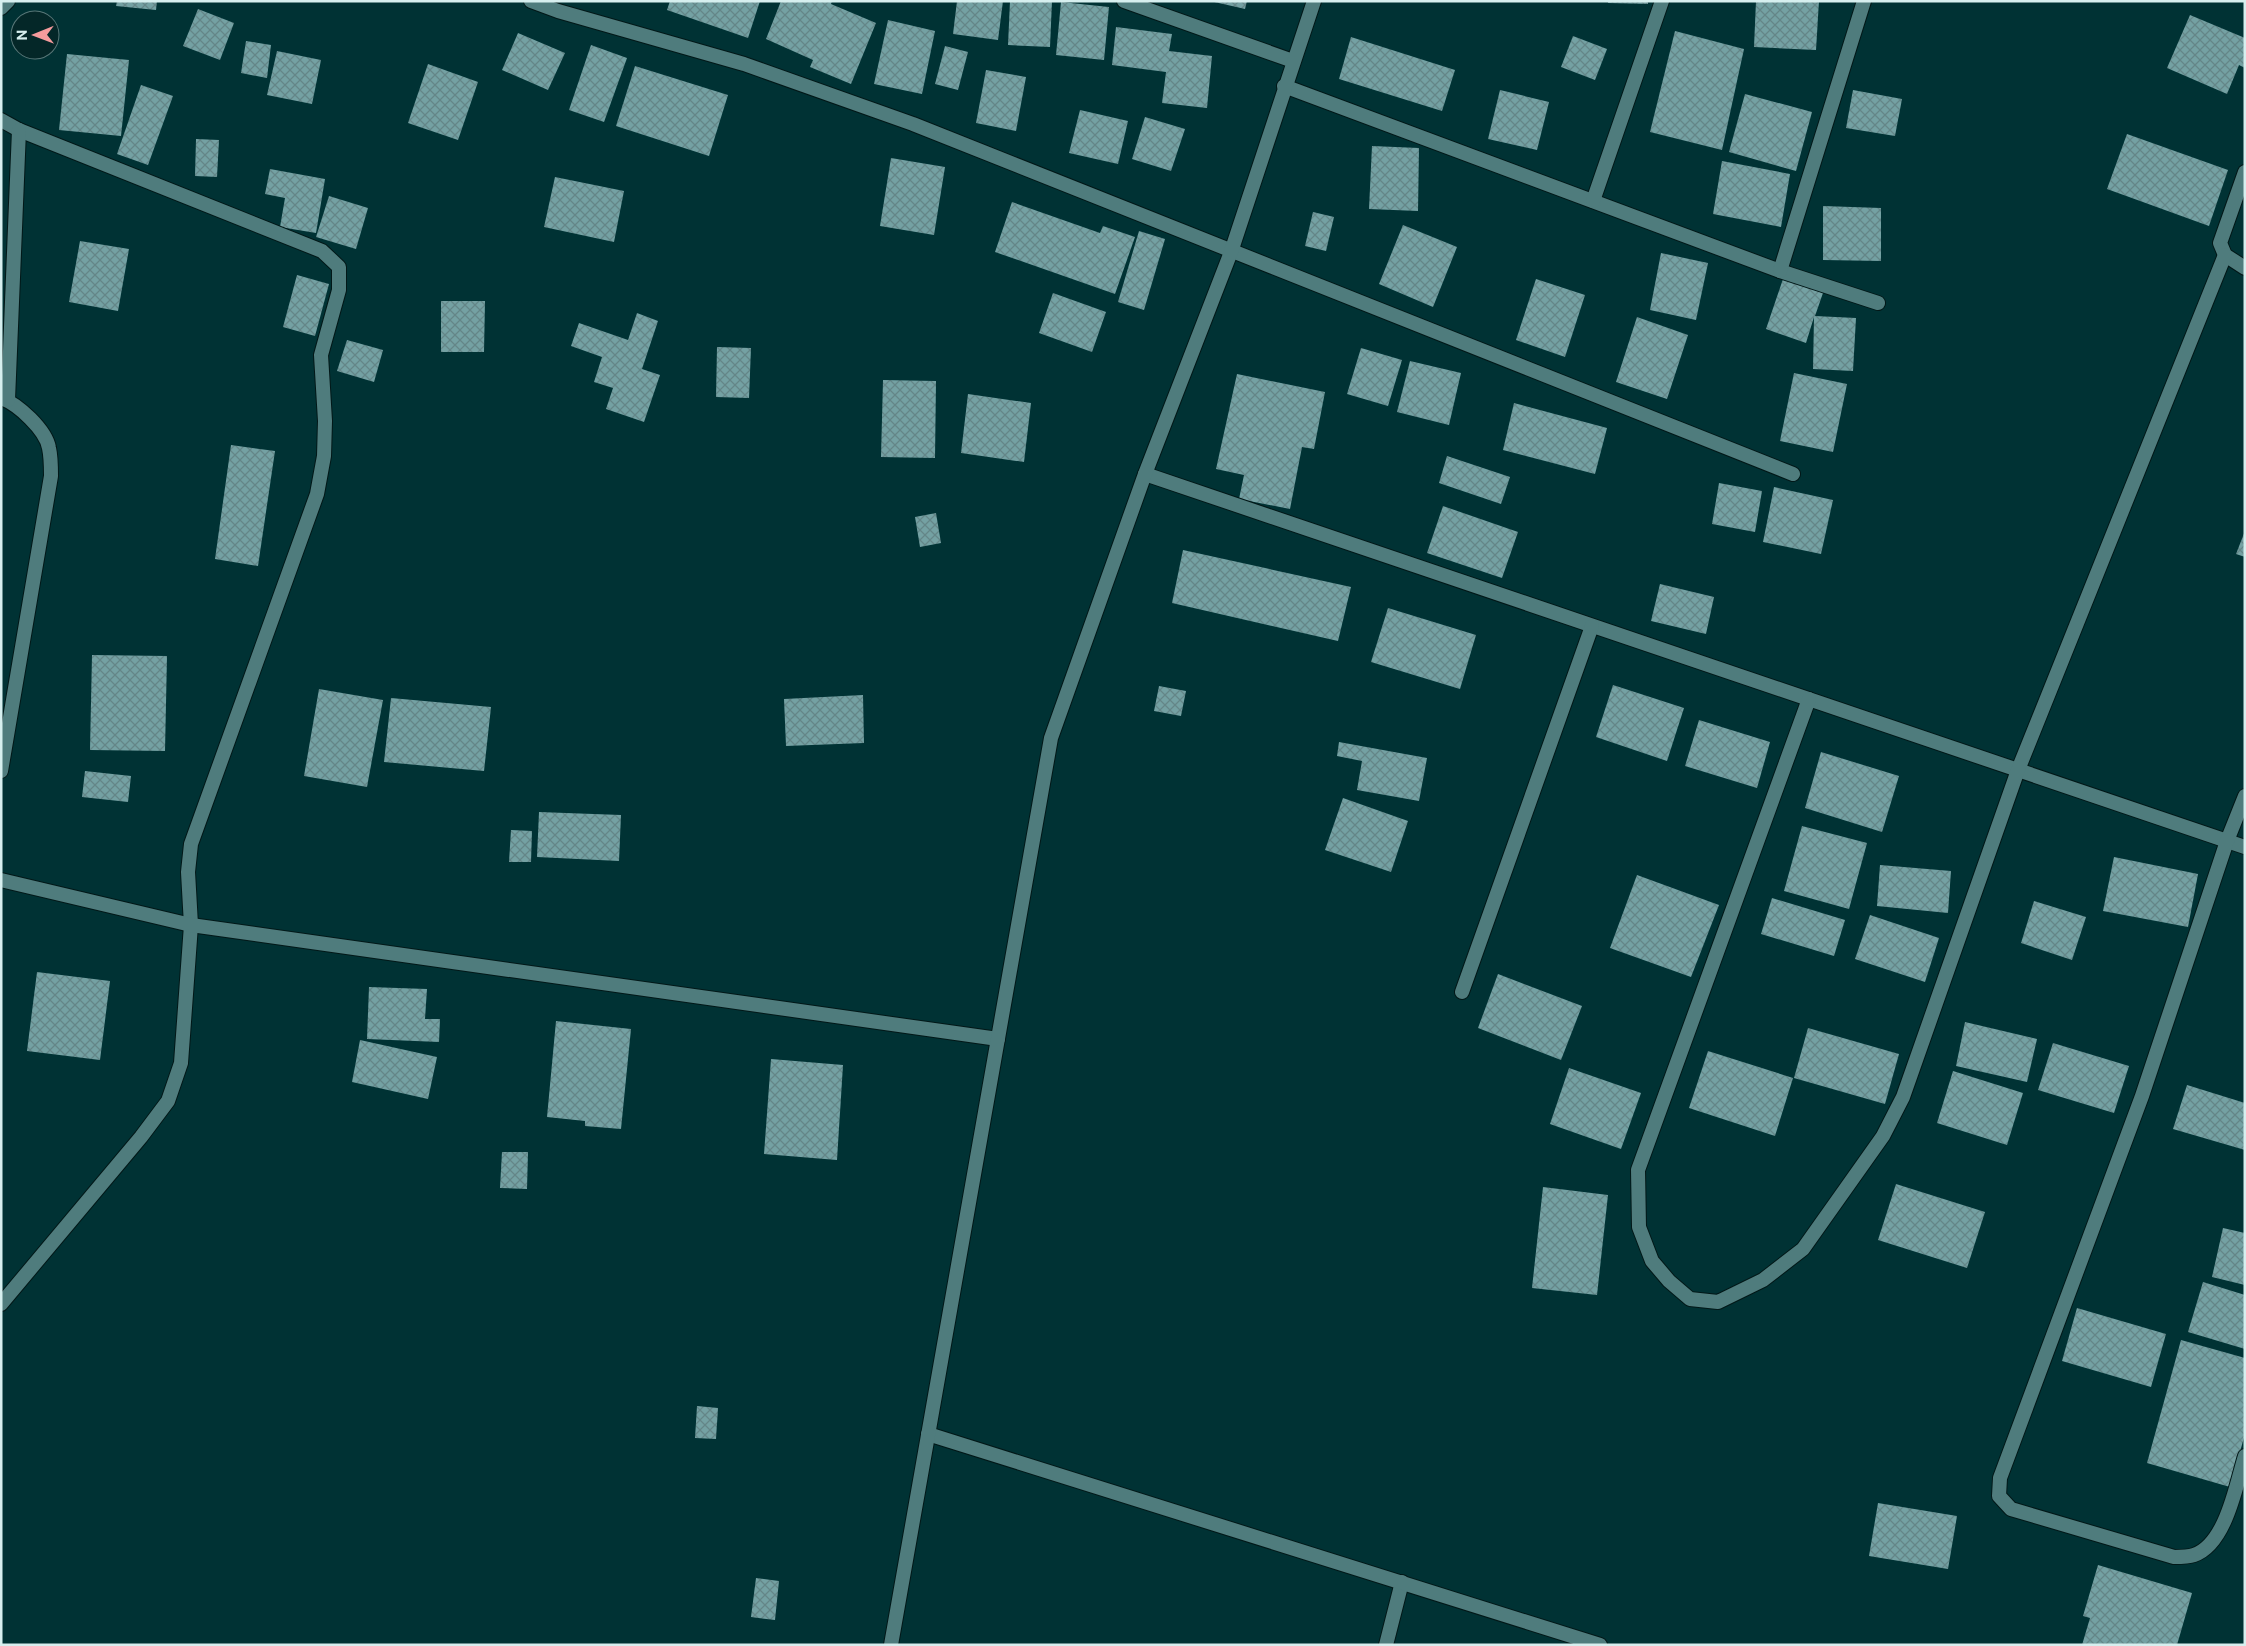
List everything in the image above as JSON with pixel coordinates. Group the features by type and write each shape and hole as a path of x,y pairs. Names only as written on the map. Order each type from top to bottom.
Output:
{"street":[{"path":"1,8 8,1"},
{"path":"531,1 558,11 744,64 904,120 1231,252 1793,474"},
{"path":"1124,1 1293,61"},
{"path":"891,1645 1051,738 1145,474 1231,252 1284,86 1314,1"},
{"path":"1593,201 1662,1"},
{"path":"1780,271 1864,1"},
{"path":"1284,86 1780,271 1878,303"},
{"path":"1,120 19,130 322,251 339,267 339,290 321,355 325,421 324,456 317,494 191,844 188,872 191,925 181,1063 168,1101 141,1137 1,1304"},
{"path":"1,771 51,476 49,446 35,422 4,399 19,130"},
{"path":"2245,172 2220,243 2225,255 2245,268"},
{"path":"1809,699 1638,1170 1639,1228 1652,1261 1669,1281 1690,1299 1718,1302 1763,1280 1803,1250 1883,1136 1903,1097 2018,770 2225,255"},
{"path":"1145,474 2245,847"},
{"path":"1462,992 1592,626"},
{"path":"2245,796 2227,841 2142,1096 2000,1478 1999,1496 2011,1509 2174,1557 2194,1556 2212,1543 2225,1520 2245,1456"},
{"path":"1,880 191,925 998,1039"},
{"path":"928,1434 1600,1645"},
{"path":"1386,1645 1402,1582"}],"building":[{"path":"117,1 157,1 156,10 116,6"},
{"path":"670,1 760,1 748,38 667,10"},
{"path":"781,1 832,1 831,4 876,23 851,84 810,67 813,60 766,39"},
{"path":"957,1 1003,1 998,40 953,34"},
{"path":"1010,1 1052,1 1050,47 1008,45"},
{"path":"1210,1 1247,1 1245,9"},
{"path":"1608,1 1648,1 1648,4 1608,3"},
{"path":"1756,1 1819,1 1816,50 1754,47"},
{"path":"1061,2 1109,7 1104,60 1056,55"},
{"path":"198,9 234,23 220,60 183,46"},
{"path":"2190,15 2245,38 2245,68 2239,65 2227,94 2167,68"},
{"path":"888,20 935,31 922,94 874,84"},
{"path":"1116,27 1172,34 1169,51 1212,56 1207,108 1162,103 1166,72 1112,65"},
{"path":"1675,31 1744,49 1722,150 1650,132"},
{"path":"518,33 565,53 548,90 502,70"},
{"path":"1573,36 1607,49 1595,80 1561,67"},
{"path":"1351,37 1455,70 1442,111 1339,79"},
{"path":"246,41 271,45 267,78 241,73"},
{"path":"591,45 627,58 604,122 569,110"},
{"path":"945,46 968,52 958,90 935,84"},
{"path":"277,51 321,60 312,104 267,95"},
{"path":"67,54 129,60 121,136 59,130"},
{"path":"428,64 478,82 458,140 408,123"},
{"path":"635,66 728,95 709,156 616,126"},
{"path":"986,70 1026,77 1016,131 976,123"},
{"path":"141,85 173,96 148,165 117,154"},
{"path":"1500,90 1549,102 1537,150 1488,139"},
{"path":"1853,90 1902,99 1895,136 1846,128"},
{"path":"1745,94 1812,112 1796,171 1729,152"},
{"path":"1080,110 1128,121 1118,164 1069,153"},
{"path":"1145,117 1185,129 1171,171 1132,159"},
{"path":"2127,134 2228,170 2209,226 2107,189"},
{"path":"196,139 219,140 217,177 195,176"},
{"path":"1372,146 1419,148 1418,211 1369,209"},
{"path":"891,158 945,167 934,235 880,226"},
{"path":"1722,161 1790,174 1781,227 1713,214"},
{"path":"270,169 325,179 316,233 280,227 285,198 265,194"},
{"path":"555,177 624,191 614,242 544,227"},
{"path":"329,196 368,208 356,249 316,237"},
{"path":"1012,202 1100,233 1103,226 1135,237 1115,294 995,252"},
{"path":"1823,206 1881,208 1881,261 1823,260"},
{"path":"1313,212 1334,217 1326,251 1305,246"},
{"path":"1403,225 1457,247 1433,307 1379,284"},
{"path":"1139,231 1165,239 1144,310 1118,302"},
{"path":"80,241 129,249 118,311 69,302"},
{"path":"1661,253 1708,263 1696,320 1650,310"},
{"path":"297,275 329,284 315,336 283,327"},
{"path":"1536,279 1585,295 1565,357 1516,340"},
{"path":"1783,279 1823,293 1815,316 1856,318 1853,371 1813,369 1814,317 1806,343 1766,329"},
{"path":"1053,293 1106,312 1092,352 1039,333"},
{"path":"441,301 485,301 484,352 441,352"},
{"path":"637,313 658,321 642,369 660,375 644,422 606,409 613,388 594,382 602,357 571,346 579,323 628,340"},
{"path":"1637,317 1688,335 1667,399 1616,382"},
{"path":"347,340 383,350 374,382 337,371"},
{"path":"717,347 751,348 749,398 716,397"},
{"path":"1361,348 1402,360 1388,406 1347,394"},
{"path":"1410,361 1461,373 1449,425 1397,412"},
{"path":"1794,373 1847,384 1833,452 1780,441"},
{"path":"1237,374 1325,392 1314,449 1302,447 1290,509 1239,499 1244,475 1216,469"},
{"path":"883,380 936,381 935,458 881,457"},
{"path":"968,394 1031,403 1024,462 961,453"},
{"path":"1514,403 1607,428 1595,474 1503,450"},
{"path":"231,445 275,451 258,566 215,559"},
{"path":"1447,456 1510,477 1501,504 1439,483"},
{"path":"1719,483 1762,491 1755,532 1712,524"},
{"path":"1774,487 1833,500 1821,554 1763,542"},
{"path":"1443,506 1518,532 1502,578 1427,553"},
{"path":"936,513 941,543 920,547 915,517"},
{"path":"2245,531 2245,557 2236,554"},
{"path":"1183,550 1351,587 1338,641 1172,603"},
{"path":"1660,584 1714,597 1706,634 1651,621"},
{"path":"1388,608 1476,635 1460,689 1371,662"},
{"path":"92,655 167,656 165,751 90,750"},
{"path":"1613,685 1684,708 1667,761 1596,737"},
{"path":"1159,686 1186,691 1181,716 1154,711"},
{"path":"319,689 383,700 367,787 304,776"},
{"path":"863,695 864,743 786,746 784,699"},
{"path":"391,698 491,707 484,771 384,762"},
{"path":"1699,720 1770,742 1757,788 1685,766"},
{"path":"1339,742 1427,758 1419,801 1357,790 1362,761 1337,756"},
{"path":"1821,752 1899,776 1882,832 1805,808"},
{"path":"85,771 131,776 128,802 82,797"},
{"path":"1343,798 1408,821 1391,872 1325,850"},
{"path":"539,812 621,815 619,861 537,857"},
{"path":"1802,826 1867,843 1849,909 1784,891"},
{"path":"511,830 532,831 531,862 509,862"},
{"path":"2114,857 2198,874 2188,927 2103,911"},
{"path":"1880,865 1951,871 1948,913 1877,906"},
{"path":"1637,875 1719,905 1691,977 1610,948"},
{"path":"1772,898 1845,920 1834,956 1761,934"},
{"path":"2034,901 2086,917 2072,960 2021,943"},
{"path":"1870,915 1939,938 1925,982 1855,959"},
{"path":"37,972 110,981 100,1060 27,1051"},
{"path":"1498,974 1582,1006 1561,1060 1478,1028"},
{"path":"369,987 427,989 425,1019 440,1019 439,1042 367,1039"},
{"path":"556,1021 631,1029 621,1129 585,1126 585,1121 547,1117"},
{"path":"1965,1022 2037,1039 2027,1082 1956,1066"},
{"path":"1808,1028 1899,1054 1885,1104 1794,1078"},
{"path":"360,1040 437,1057 428,1099 352,1082"},
{"path":"2053,1043 2129,1066 2114,1113 2038,1090"},
{"path":"1708,1051 1793,1078 1775,1136 1689,1108"},
{"path":"771,1059 843,1065 837,1160 764,1154"},
{"path":"1569,1068 1641,1093 1621,1149 1550,1124"},
{"path":"1953,1071 2023,1093 2007,1145 1937,1123"},
{"path":"2187,1085 2245,1103 2245,1150 2173,1129"},
{"path":"502,1152 528,1152 527,1189 500,1188"},
{"path":"1896,1184 1985,1212 1967,1268 1878,1240"},
{"path":"1543,1187 1608,1195 1597,1295 1532,1288"},
{"path":"2223,1228 2245,1233 2245,1285 2212,1277"},
{"path":"2203,1282 2245,1295 2245,1349 2188,1332"},
{"path":"2077,1308 2166,1334 2151,1387 2062,1361"},
{"path":"2181,1340 2245,1358 2245,1434 2230,1487 2147,1463"},
{"path":"697,1406 718,1408 716,1439 695,1438"},
{"path":"1878,1503 1957,1516 1948,1569 1869,1556"},
{"path":"2098,1565 2192,1593 2177,1645 2082,1645 2090,1618 2083,1616"},
{"path":"756,1578 779,1581 775,1620 751,1617"}]}
